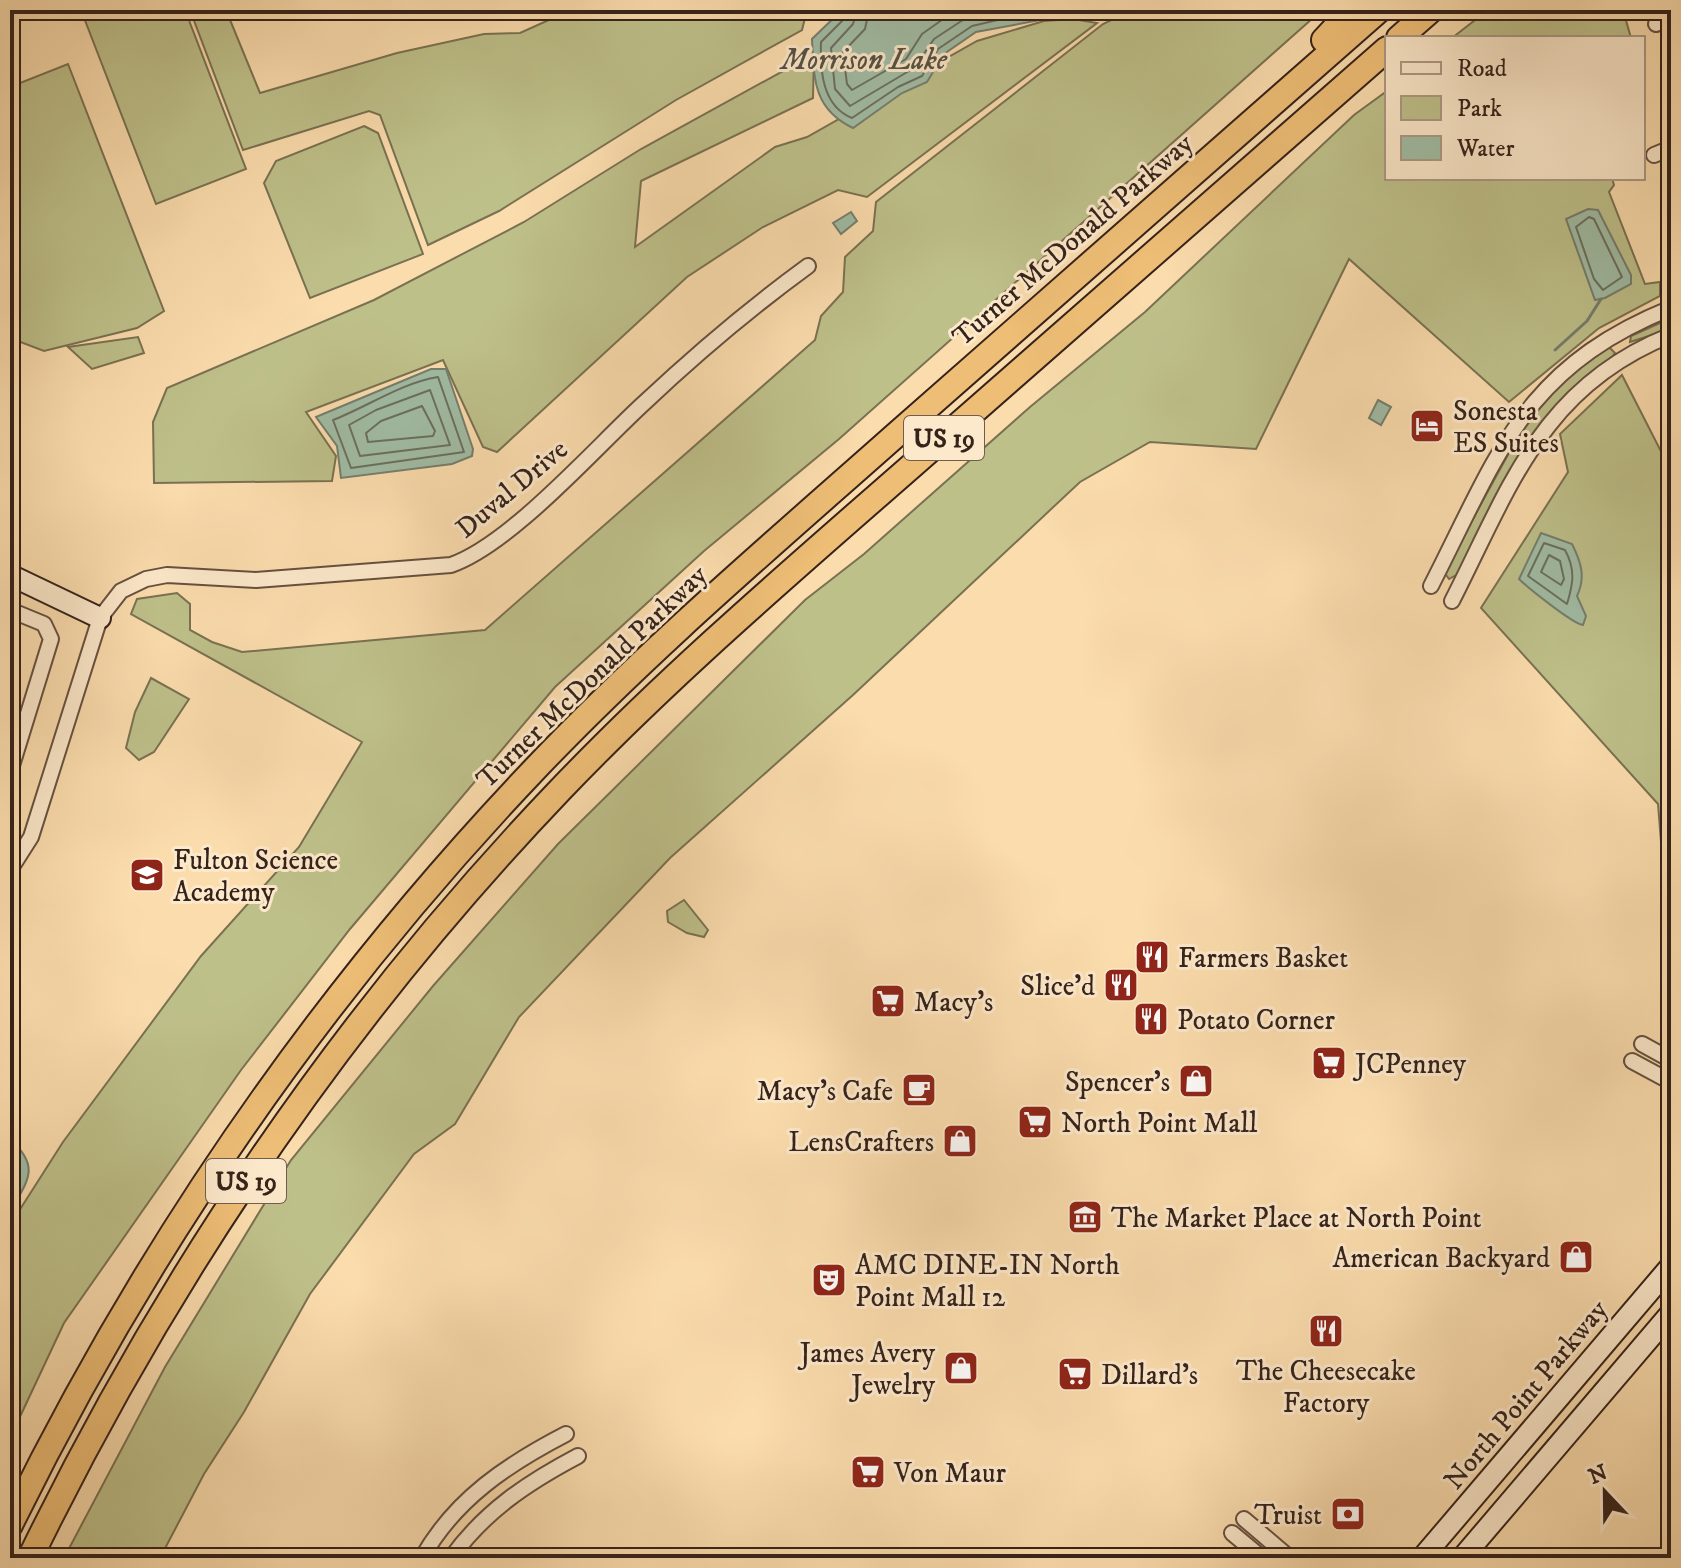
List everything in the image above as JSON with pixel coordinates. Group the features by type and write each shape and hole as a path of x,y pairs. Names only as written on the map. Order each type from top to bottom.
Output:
{"highway":[{"path":"1269,106 1352,10"},
{"name":"Turner McDonald Parkway","path":"10,1525 112,1333 219,1163 331,1007 449,863 542,762 660,645 1379,10"},
{"path":"1401,36 1431,10"},
{"name":"Turner McDonald Parkway","path":"30,1558 114,1396 212,1232 316,1080 473,885 558,792 691,661 1385,51"}],"street":[{"path":"1656,24 1671,17"},
{"path":"1654,155 1671,148"},
{"name":"Duval Drive","path":"100,618 121,591 146,579 167,575 284,579 451,565 468,559 486,549 566,478 734,320 808,266"},
{"path":"1431,586 1500,450 1534,400 1591,348 1613,333 1671,308"},
{"path":"1452,601 1523,463 1554,416 1606,369 1671,335"},
{"path":"10,575 100,618 36,823 10,870"},
{"path":"10,610 44,624 51,639 10,772"},
{"path":"1642,1044 1671,1060"},
{"path":"1632,1061 1671,1082"},
{"name":"North Point Parkway","path":"1422,1558 1671,1266"},
{"name":"North Point Parkway","path":"1462,1558 1671,1313"},
{"path":"422,1558 445,1524 482,1486 526,1455 566,1434"},
{"path":"451,1558 498,1505 538,1477 578,1456"},
{"path":"1244,1519 1290,1558"},
{"path":"1232,1533 1262,1558"}],"green space":[{"path":"81,10 185,10 246,169 156,204"},
{"path":"190,10 226,10 260,93 397,53 484,34 520,33 571,10 807,10 802,30 676,100 499,211 428,245 380,115 369,111 243,150"},
{"path":"1132,10 1322,10 839,439 704,551 555,687 350,929 241,1070 64,1323 10,1438 10,1225 63,1142 201,956 299,847 362,742 131,614 137,599 177,593 190,604 190,630 212,642 242,652 485,630 815,340 821,316 843,292 845,257 873,231 876,202 1103,24"},
{"path":"1488,10 1623,10 1630,36 1455,36"},
{"path":"1073,19 1097,23 867,197 838,190 763,227 687,277 497,452 483,447 443,360 306,412 336,456 332,481 154,483 153,422 167,388 374,300 524,222 641,149 814,54 813,98 641,181 635,247 775,147 807,137 977,41 1044,21"},
{"path":"68,64 164,311 137,328 44,351 10,338 10,87"},
{"path":"1385,92 1385,180 1613,180 1614,185 1609,192 1645,284 1660,282 1660,296 1599,328 1509,402 1349,259 1256,449 1150,442 1080,482 853,695 670,858 519,1017 455,1124 414,1154 310,1294 244,1412 204,1474 160,1558 64,1558 165,1367 291,1160 433,986 558,844 805,600 864,554 1030,407 1145,312 1354,115"},
{"path":"364,126 378,133 423,254 310,298 264,183 276,161"},
{"path":"1671,318 1671,329 1630,342 1631,336"},
{"path":"138,337 144,353 92,369 68,347"},
{"path":"1608,346 1615,353 1612,357 1583,379 1539,428 1505,482 1458,574 1449,579 1444,572 1523,427 1572,371"},
{"path":"1622,375 1671,471 1671,968 1658,804 1481,608 1568,472 1560,434"},
{"path":"151,678 189,699 154,752 139,760 126,748 135,712"},
{"path":"684,900 708,930 704,937 687,933 668,922 667,911"}],"water":[{"name":"Morrison Lake","path":"842,10 1094,10 976,32 944,54 927,82 902,93 853,128 830,112 815,80 812,39"},
{"path":"1588,209 1598,210 1631,275 1631,284 1595,300 1566,219"},
{"path":"851,212 857,221 841,234 833,223"},
{"path":"431,369 446,369 473,449 472,456 452,464 341,478 337,446 316,417"},
{"path":"1378,400 1391,407 1381,425 1369,418"},
{"path":"1541,533 1572,544 1581,570 1577,596 1586,616 1583,625 1560,612 1519,579"},
{"path":"10,1139 26,1158 28,1174 10,1212"}],"waterway":[{"path":"1555,350 1587,321 1601,299"}],"place":[{"name":"Sonesta ES Suites","path":"1427,426"},
{"name":"Fulton Science Academy","path":"147,875"},
{"name":"Farmers Basket","path":"1152,957"},
{"name":"Slice'd","path":"1121,985"},
{"name":"Macy's","path":"888,1001"},
{"name":"Potato Corner","path":"1151,1019"},
{"name":"JCPenney","path":"1329,1063"},
{"name":"Spencer's","path":"1196,1081"},
{"name":"Macy's Cafe","path":"919,1090"},
{"name":"North Point Mall","path":"1035,1122"},
{"name":"LensCrafters","path":"960,1141"},
{"name":"The Market Place at North Point","path":"1085,1217"},
{"name":"American Backyard","path":"1576,1257"},
{"name":"AMC DINE-IN North Point Mall 12","path":"829,1280"},
{"name":"The Cheesecake Factory","path":"1326,1331"},
{"name":"James Avery Jewelry","path":"961,1368"},
{"name":"Dillard's","path":"1075,1374"},
{"name":"Von Maur","path":"868,1472"},
{"name":"Truist","path":"1348,1514"}]}
